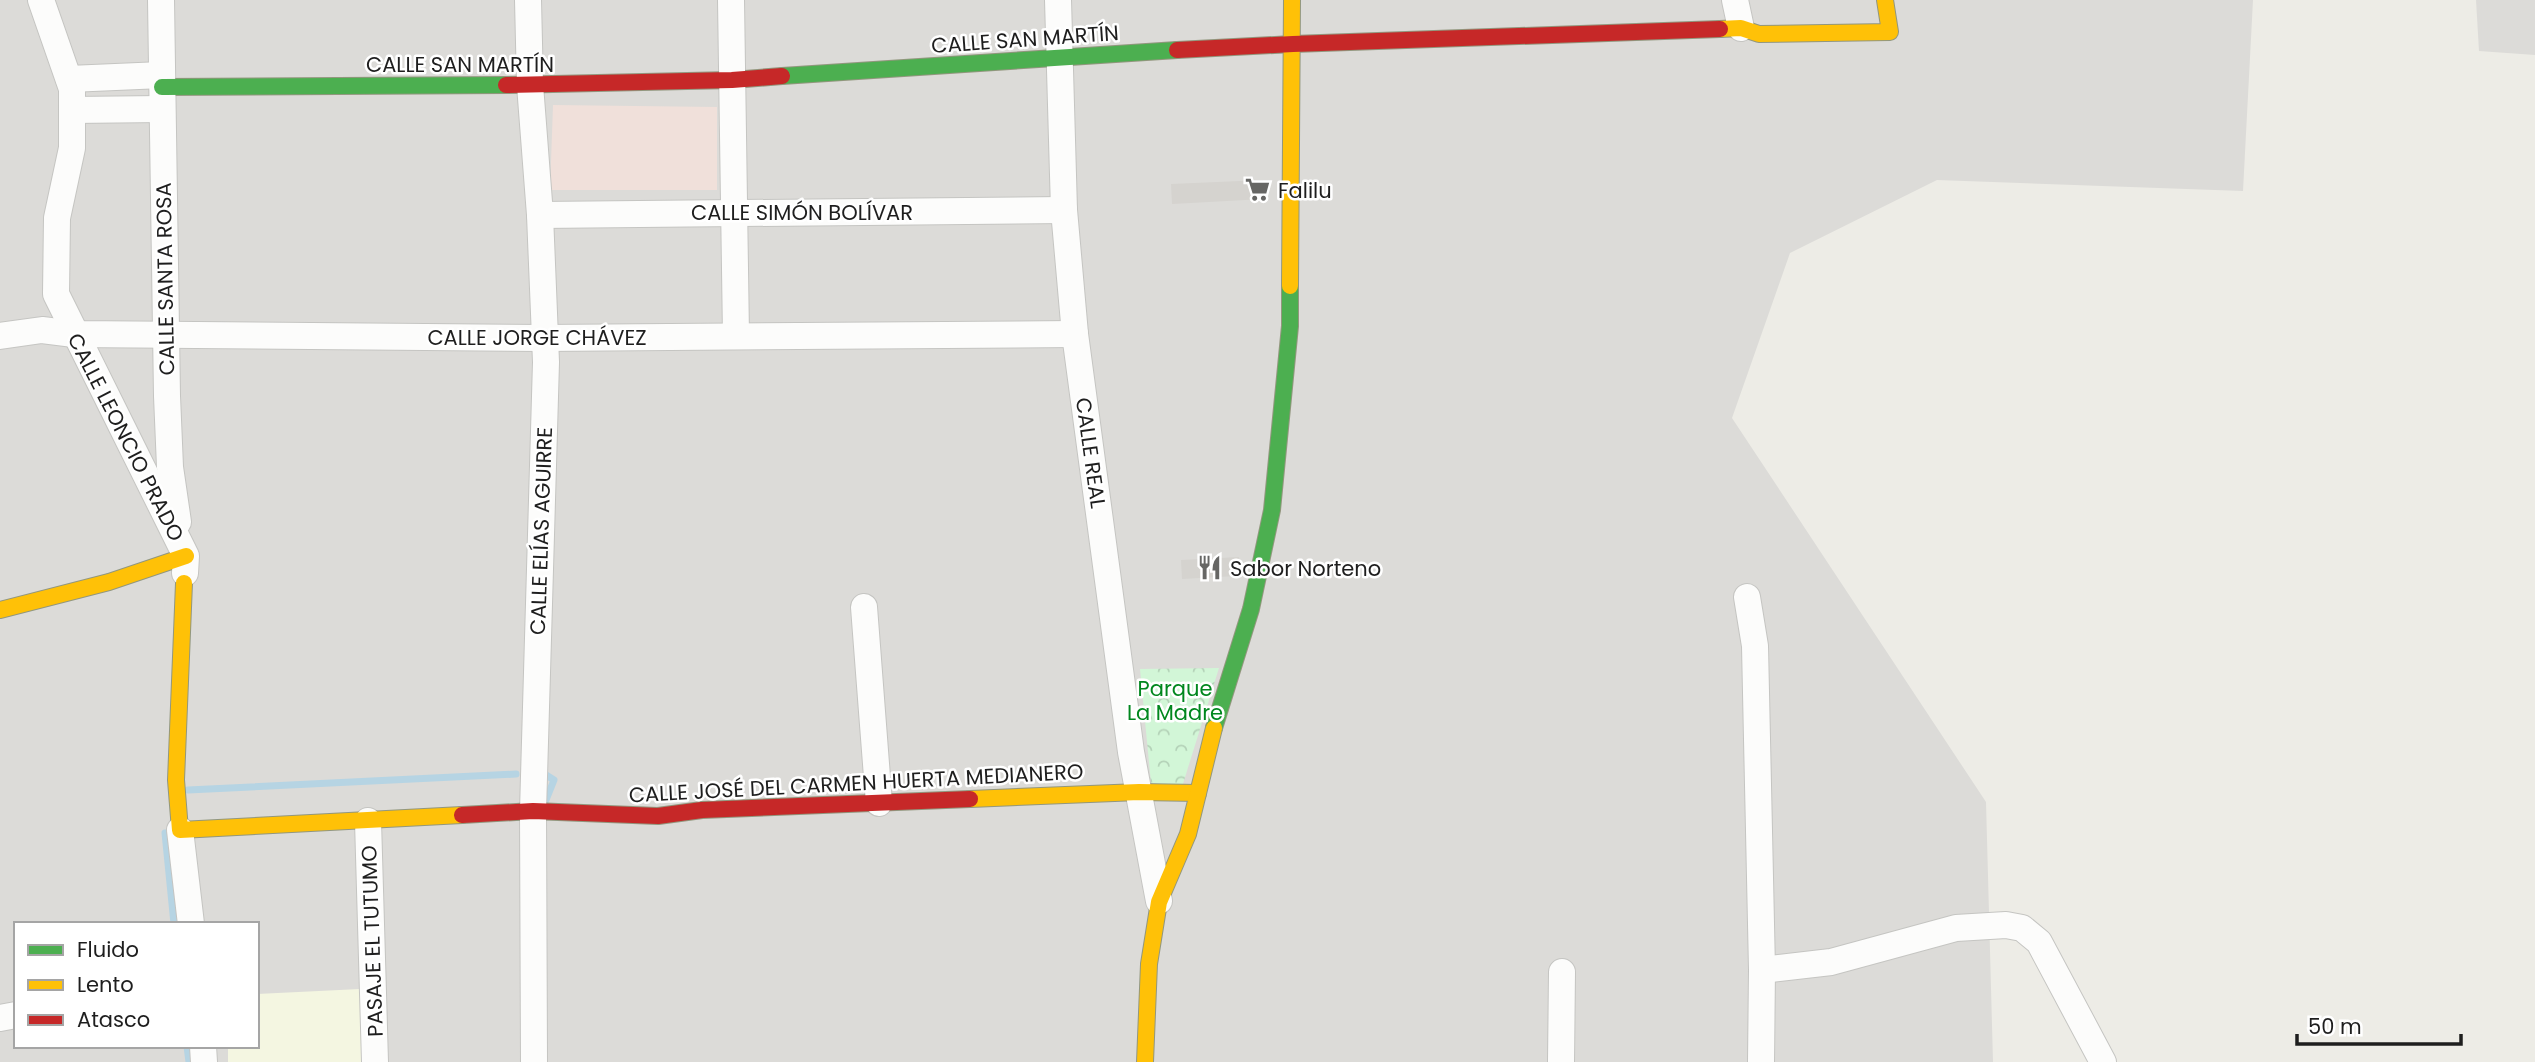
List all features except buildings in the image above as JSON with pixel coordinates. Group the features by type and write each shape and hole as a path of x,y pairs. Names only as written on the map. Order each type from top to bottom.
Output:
{"main road":[{"path":"1145,1062 1149,964 1159,902 1188,834 1218,711 1251,609 1272,510 1290,326 1292,0"},
{"name":"CALLE SAN MARTÍN","path":"162,91 732,80 1293,44 1741,28 1759,33 1891,32 1885,0"},
{"path":"0,610 185,566"},
{"name":"CALLE LEONCIO PRADO","path":"180,830 176,780 185,566"},
{"name":"CALLE JOSÉ DEL CARMEN HUERTA MEDIANERO","path":"180,830 533,811 657,816 702,810 1139,792 1198,793"}],"street":[{"name":"CALLE LEONCIO PRADO","path":"41,0 74,78 72,148 57,218 56,294 81,334 185,566"},
{"name":"CALLE SANTA ROSA","path":"161,0 170,467 185,566"},
{"name":"CALLE ELÍAS AGUIRRE","path":"528,0 544,338 543,479 533,811 534,1062"},
{"path":"731,0 736,337"},
{"name":"CALLE REAL","path":"1058,0 1064,210 1075,334 1139,792 1159,902"},
{"path":"1735,0 1741,28"},
{"path":"74,78 162,91"},
{"path":"72,110 162,91"},
{"name":"CALLE SIMÓN BOLÍVAR","path":"540,215 1064,210"},
{"name":"CALLE JORGE CHÁVEZ","path":"0,336 42,330 81,334 544,338 1075,334"},
{"path":"1747,597 1755,646 1762,970 1761,1062"},
{"path":"864,607 879,803"},
{"name":"PASAJE EL TUTUMO","path":"368,821 376,1062"},
{"name":"CALLE LEONCIO PRADO","path":"180,830 191,922"},
{"path":"1762,970 1831,962 1956,928 2006,925 2022,928 2039,942 2104,1062"},
{"path":"1562,972 1562,1062"}],"shaded area":[{"path":"0,0 2253,0 2243,191 1937,180 1790,253 1732,418 1986,802 1993,1062 0,1062"},
{"path":"2476,0 2535,0 2535,55 2479,51"},
{"path":"553,105 717,107 717,190 550,190"},
{"path":"360,989 365,1062 228,1062 228,1048 259,1048 259,994"}],"green space":[{"name":"Parque La Madre","path":"1219,668 1182,787 1151,783 1140,669"}],"waterway":[{"path":"543,773 554,780 546,800"},
{"path":"188,790 516,774"},
{"path":"165,833 174,922"},
{"path":"187,1048 189,1062"}],"traffic: fast":[{"path":"782,76 1177,50"},
{"path":"162,87 506,85"},
{"path":"1214,728 1251,609 1272,510 1290,326 1290,286"}],"traffic: slow":[{"path":"1290,286 1292,0"},
{"path":"1720,29 1741,28 1759,34 1890,32 1885,0"},
{"path":"0,610 109,582 186,556"},
{"path":"184,583 176,780 180,830 462,815"},
{"path":"1145,1062 1149,964 1159,902 1188,834 1214,728"},
{"path":"970,799 1139,792 1198,793"}],"traffic: jam":[{"path":"1177,50 1720,29"},
{"path":"506,85 732,80 782,76"},
{"path":"462,815 533,811 658,816 702,810 970,799"}],"place":[{"name":"Falilu","path":"1258,190"},
{"name":"Sabor Norteno","path":"1210,568"}]}
